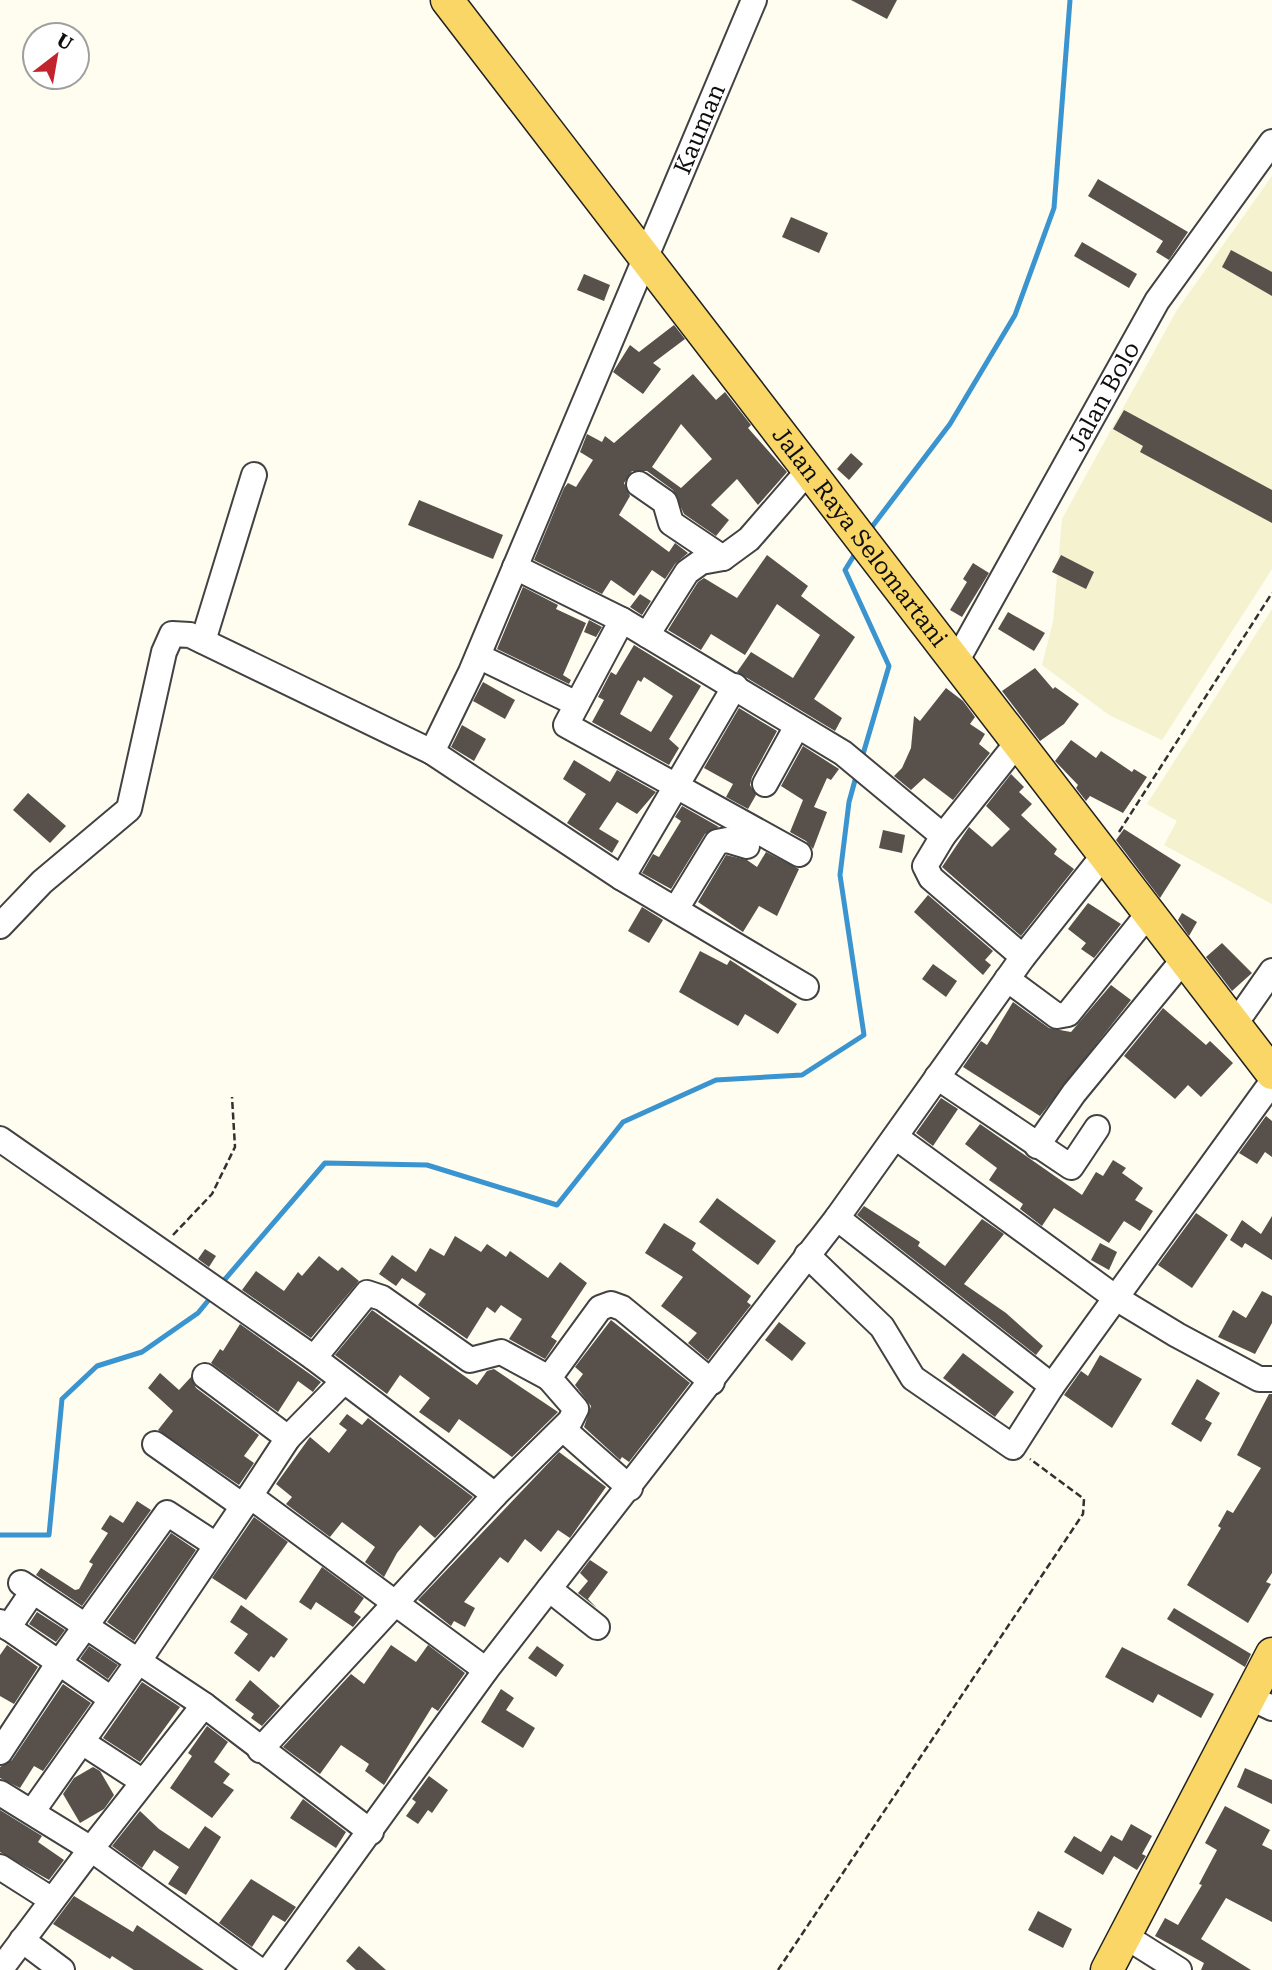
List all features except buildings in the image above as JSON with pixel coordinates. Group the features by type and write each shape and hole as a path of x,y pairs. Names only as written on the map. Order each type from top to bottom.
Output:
{"main road":[{"name":"Jalan Raya Selomartani","path":"447,0 1272,1073"},
{"path":"1107,1970 1261,1702 1272,1654"}],"street":[{"name":"Kauman","path":"432,752 478,656 647,260 754,0"},
{"name":"Jalan Bolo","path":"956,662 1060,470 1157,301 1272,142"},
{"path":"647,635 687,572 701,562 723,558 749,539 808,471"},
{"path":"203,641 254,475"},
{"path":"639,484 665,502 671,523 723,558"},
{"path":"515,567 622,620 843,753 870,772 943,836"},
{"path":"622,620 566,725 799,854"},
{"path":"0,926 42,882 129,809 169,637 172,634 184,633 432,752 622,878 806,987"},
{"path":"478,656 577,704"},
{"path":"622,878 735,686"},
{"path":"765,784 797,726"},
{"path":"1018,742 943,836 925,866 931,878 1023,957"},
{"path":"676,909 717,842 727,840 747,846"},
{"path":"269,1970 486,1670 630,1488 837,1218 897,1138 1023,957 1104,855"},
{"path":"1007,979 1057,1016 1069,1014 1149,913"},
{"path":"1037,1146 1074,1093 1184,959"},
{"path":"1235,1024 1272,971"},
{"path":"937,1077 1071,1167 1097,1128"},
{"path":"807,1255 882,1326 913,1378 1013,1447 1052,1386 1272,1082"},
{"path":"897,1138 1116,1298 1189,1342 1259,1379 1270,1375"},
{"path":"0,1139 314,1358 495,1495"},
{"path":"837,1218 1052,1386"},
{"path":"260,1750 495,1495 563,1429 576,1409 549,1378 501,1352 470,1360 382,1298 367,1293 314,1358"},
{"path":"549,1378 594,1315 611,1304 622,1308 712,1382"},
{"path":"205,1376 288,1438"},
{"path":"32,1812 138,1662 288,1438 343,1382"},
{"path":"563,1429 630,1488"},
{"path":"155,1444 246,1501 486,1670"},
{"path":"0,1752 60,1662 167,1513 216,1545"},
{"path":"110,1698 3,1626 27,1587 204,1705 371,1832"},
{"path":"550,1589 597,1627"},
{"path":"62,1970 8,1954 204,1705"},
{"path":"82,1742 142,1781"},
{"path":"0,1793 90,1849 259,1970"},
{"path":"0,1867 52,1900"},
{"path":"1125,1936 1179,1970"}],"path":[{"path":"1104,855 1272,593"},
{"path":"158,1250 212,1194 235,1147 232,1097"},
{"path":"778,1970 1083,1514 1084,1499 1075,1490 1013,1447"}],"shaded area":[{"path":"1272,176 1272,569 1162,740 1109,715 1042,665 1053,622 1062,519 1177,310"},
{"path":"1272,609 1272,904 1164,845 1177,821 1147,804"}],"waterway":[{"path":"868,532 950,424 1015,315 1054,208 1070,0"},
{"path":"858,549 845,570 889,666 861,761"},
{"path":"220,1285 325,1163 427,1165 557,1205 623,1122 716,1080 802,1075 864,1035 840,875 849,802 857,773"},
{"path":"0,1535 49,1535 62,1399 97,1366 142,1352 198,1313 212,1296"}]}
